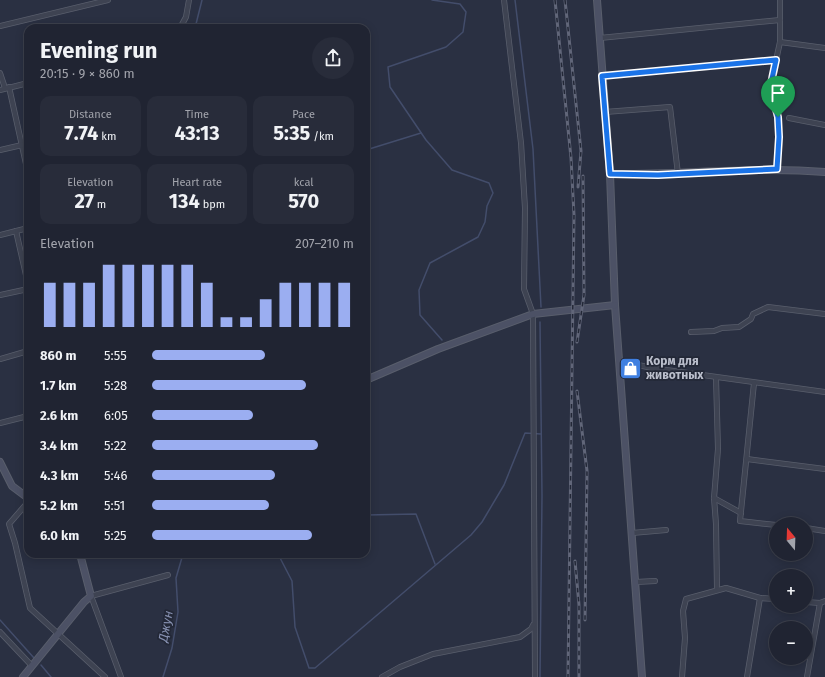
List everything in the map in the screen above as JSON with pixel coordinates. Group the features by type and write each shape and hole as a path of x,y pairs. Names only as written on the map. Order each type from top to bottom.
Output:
{"main road":[{"path":"597,0 610,174 616,305 642,677"},
{"path":"610,174 678,174 777,169 825,172"},
{"path":"370,378 438,349 533,314 616,305"},
{"path":"0,462 12,486 24,495"},
{"path":"23,677 91,596 81,558"}],"street":[{"path":"0,26 108,0"},
{"path":"182,24 186,17 189,0"},
{"path":"504,0 521,143 525,208 524,289 533,314 535,677"},
{"path":"777,169 779,137 778,117 770,88 780,42 780,0"},
{"path":"600,38 780,20"},
{"path":"780,42 825,48"},
{"path":"602,76 776,60"},
{"path":"0,73 24,153"},
{"path":"4,88 24,84"},
{"path":"605,112 670,107 678,174"},
{"path":"789,118 825,125"},
{"path":"0,150 22,145"},
{"path":"0,235 24,229"},
{"path":"16,231 24,266"},
{"path":"0,295 24,290"},
{"path":"691,332 714,331 722,328 739,326 753,314 768,307 825,314"},
{"path":"0,359 24,352"},
{"path":"620,361 652,368 716,378 825,392"},
{"path":"716,378 718,449 714,498 717,589"},
{"path":"754,383 740,521 769,524"},
{"path":"0,423 24,417"},
{"path":"746,460 825,469"},
{"path":"714,498 741,513"},
{"path":"24,506 8,524 15,543 30,608 105,677"},
{"path":"813,529 825,530"},
{"path":"632,533 666,530"},
{"path":"121,677 91,596 168,575"},
{"path":"636,582 655,581"},
{"path":"682,677 685,638 683,611 686,599 717,589 726,588 760,598 769,599"},
{"path":"747,677 760,598"},
{"path":"807,677 823,602"},
{"path":"520,637 531,629 534,623"},
{"path":"0,632 32,666"},
{"path":"382,677 400,667 433,654 534,635"}],"waterway":[{"name":"Джун","path":"196,24 202,0"},
{"path":"432,0 460,4 466,12 463,32 446,47 388,67 390,87 426,140 452,170 489,183 493,193 487,206 485,222 478,237 430,263 419,290 420,315 442,340"},
{"path":"515,0 533,149 541,307"},
{"path":"370,149 421,133"},
{"path":"540,322 542,496 540,677"},
{"path":"280,558 292,581 295,627 309,668 315,668 471,535 482,522 504,485 525,433 541,434"},
{"path":"370,515 416,514 435,564"},
{"name":"Джун","path":"163,677 172,648 178,612 176,578 182,558"},
{"path":"0,620 34,658"},
{"path":"41,665 51,677"}],"railway":[{"path":"555,0 571,158 574,215 568,677"},
{"path":"565,0 581,151 578,187"},
{"path":"577,342 584,295 583,176"},
{"path":"577,391 587,471 585,620"},
{"path":"575,561 579,605 579,677"}],"place":[{"name":"Корм для животных","path":"630,368"}],"route":[{"path":"776,60 770,88 778,117 779,137 777,169 658,175 610,174 602,76 776,60"}]}
